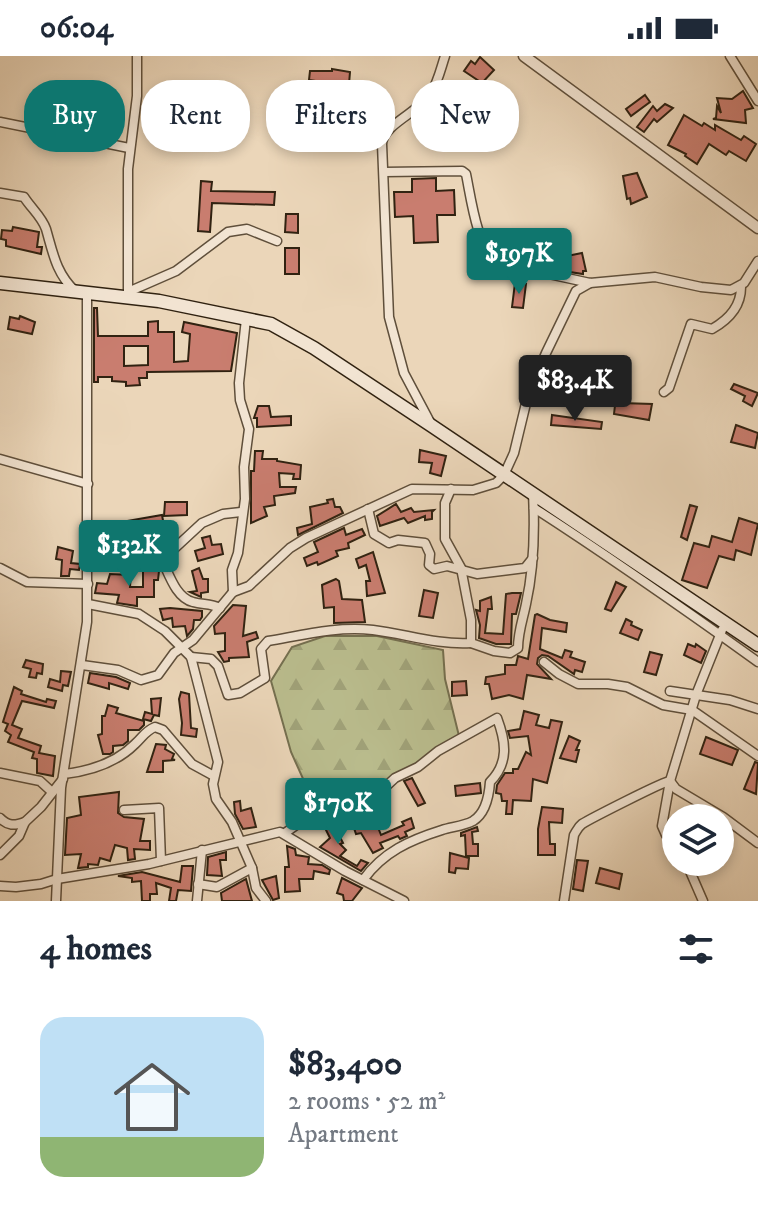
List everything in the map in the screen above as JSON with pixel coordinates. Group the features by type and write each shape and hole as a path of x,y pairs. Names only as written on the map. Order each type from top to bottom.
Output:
{"main road":[{"path":"0,283 128,294 271,324 314,348 533,493 722,628 758,645"}],"street":[{"path":"137,56 137,96 129,148 128,294 176,271 228,232 247,229 277,241"},
{"path":"432,426 404,373 389,317 382,144 385,133 420,107 431,94 445,56"},
{"path":"524,56 758,228"},
{"path":"730,56 758,101"},
{"path":"0,122 129,148"},
{"path":"384,172 462,171 466,174 479,230 492,259 498,263 590,283 655,277 701,287 731,290 741,287"},
{"path":"0,193 24,197 46,229 53,259 65,282 82,292 88,604 82,665 63,776 56,901"},
{"path":"664,392 669,388 691,324 712,329 728,320 741,297 741,287 758,261"},
{"path":"82,665 118,670 141,680 158,675 174,653 184,648 233,592 249,586 298,543 412,489 489,487 504,475 514,453 528,395 576,291 590,283"},
{"path":"233,592 232,570 238,553 245,499 244,467 249,429 240,400 239,383 246,319"},
{"path":"0,459 88,484"},
{"path":"451,489 445,503 445,539 461,568 471,620 471,643"},
{"path":"191,657 211,659 218,666 228,695 240,693 265,678 261,649 268,641 339,629 383,632 448,644 471,643 510,653 518,648 518,634 534,557 533,493"},
{"path":"534,508 647,582 666,598 722,628 758,662"},
{"path":"368,509 374,534 389,543 398,540 425,543 430,554 429,565 434,569 447,566 477,574 525,568 534,557"},
{"path":"88,560 129,567 162,560 202,523 223,514 241,512"},
{"path":"162,560 184,598 220,608"},
{"path":"0,568 22,581 88,584"},
{"path":"88,604 139,614 165,631 191,657 218,762 214,776 216,799 232,822 238,842 252,868 256,888 266,901"},
{"path":"666,804 696,695 722,628"},
{"path":"544,662 578,684 627,687 663,705 692,710 758,756"},
{"path":"670,691 730,700 758,709"},
{"path":"285,833 306,818 343,811 381,791 395,778 497,718 505,738 501,770 490,782 489,797 481,813 472,821 397,848 375,863 363,880"},
{"path":"0,855 19,836 25,822 41,807 63,776 108,763 155,727 163,730 192,764 214,776"},
{"path":"0,773 40,781 52,792"},
{"path":"564,901 574,835 580,825 632,800 662,781 670,781"},
{"path":"670,781 676,789 723,817 758,843"},
{"path":"124,810 159,808 161,861"},
{"path":"0,818 7,825 25,822"},
{"path":"0,886 28,886 161,861 276,832 285,833 404,901"},
{"path":"197,901 202,850"},
{"path":"198,884 217,887 252,868"},
{"path":"692,876 703,901"}],"green space":[{"path":"325,636 377,636 443,650 445,679 459,736 369,793 318,812 291,752 271,681 292,647"}],"building":[{"path":"480,57 494,70 485,80 478,80 464,71 471,61 475,64"},
{"path":"310,71 350,72 349,80 309,80"},
{"path":"743,91 753,108 745,110 746,123 713,119 716,118 717,106 721,113 717,98 732,99"},
{"path":"645,95 650,102 631,116 626,109"},
{"path":"665,104 673,108 657,122 654,119 644,132 637,127 653,106 657,111"},
{"path":"684,115 702,126 704,123 715,130 715,125 741,140 744,136 756,144 746,161 729,151 726,155 709,144 697,164 668,145"},
{"path":"637,173 647,197 631,204 630,198 627,199 623,176"},
{"path":"436,178 436,191 454,190 455,215 437,215 438,242 414,243 413,216 395,217 394,192 412,192 412,179"},
{"path":"201,181 212,182 211,191 275,192 274,205 212,203 210,232 198,231"},
{"path":"286,214 298,214 298,233 285,232"},
{"path":"13,227 39,232 37,247 42,247 41,254 6,246 6,240 1,239 2,230 12,231"},
{"path":"285,248 299,248 299,274 285,274"},
{"path":"582,253 586,271 583,274 570,272 567,256"},
{"path":"515,283 526,284 523,308 512,307"},
{"path":"94,308 97,308 98,336 148,336 148,322 158,321 158,332 174,332 174,362 188,361 190,334 182,332 184,322 237,333 231,371 147,372 147,378 139,378 140,385 126,386 126,382 112,381 112,377 98,377 98,382 94,382","holes":["124,346 148,346 148,365 124,366"]},
{"path":"20,316 35,322 32,334 8,329 10,317 19,319"},
{"path":"610,379 620,380 621,403 652,404 649,420 614,414 616,397 609,396"},
{"path":"734,384 758,393 752,406 743,401 745,396 731,389"},
{"path":"258,406 269,406 271,417 291,416 291,425 257,427 257,418 254,418"},
{"path":"552,415 602,422 601,429 551,425"},
{"path":"736,425 758,433 755,448 731,442"},
{"path":"420,450 446,456 441,476 430,473 432,463 419,462"},
{"path":"255,451 263,451 262,459 301,465 300,479 293,479 294,474 279,473 280,487 296,487 295,493 274,496 275,505 264,507 267,516 251,523 251,471 254,471"},
{"path":"333,499 335,507 340,507 343,513 298,535 297,528 312,524 310,507"},
{"path":"165,502 187,502 187,515 164,516"},
{"path":"396,504 401,512 411,508 414,512 434,510 432,519 425,520 425,516 408,523 404,518 380,526 377,516"},
{"path":"690,505 697,507 687,540 681,537"},
{"path":"162,515 164,526 143,529 145,539 133,542 127,521"},
{"path":"739,518 758,524 751,555 736,550 734,560 719,556 707,588 682,580 694,543 709,547 712,536 732,542"},
{"path":"344,528 346,535 362,529 365,535 348,543 349,548 336,551 338,556 318,565 317,562 307,566 304,558 318,552 314,542"},
{"path":"210,536 212,545 221,544 223,554 198,561 195,551 205,548 202,538"},
{"path":"112,540 122,544 122,558 103,555 104,543 112,544"},
{"path":"58,547 73,551 71,563 80,564 79,570 70,569 69,576 61,576 62,560 56,559"},
{"path":"373,552 385,593 367,596 366,581 370,581 366,565 359,568 356,559"},
{"path":"199,568 203,579 208,579 208,592 201,593 201,597 190,592 197,591 192,571"},
{"path":"143,571 159,571 158,580 154,580 154,597 137,597 137,606 117,603 119,595 95,593 97,583 107,584 110,574 131,575 130,587 143,587"},
{"path":"336,579 342,599 362,600 365,622 334,623 334,607 324,608 322,585"},
{"path":"616,582 626,587 611,611 605,609"},
{"path":"424,590 438,593 433,618 419,616"},
{"path":"521,593 516,614 512,614 511,644 496,644 479,638 476,610 480,611 480,601 491,597 492,609 488,609 485,633 503,634 506,594"},
{"path":"233,605 246,606 243,636 256,632 258,638 247,642 249,657 229,658 224,662 218,652 225,651 225,633 215,634 214,626"},
{"path":"160,609 202,611 202,617 194,620 193,629 187,636 185,626 173,627 172,618 163,620"},
{"path":"537,614 567,623 566,632 542,628 540,649 562,658 565,650 572,652 570,657 585,662 582,672 575,670 574,674 542,655 537,664 551,679 527,675 523,699 509,695 492,699 489,684 485,684 486,677 505,674 505,665 516,665 518,656 528,659"},
{"path":"626,619 642,630 638,640 620,633"},
{"path":"688,644 695,647 696,644 706,651 701,663 684,655"},
{"path":"650,652 662,655 656,675 644,672"},
{"path":"26,660 43,664 42,674 37,673 36,678 29,677 31,669 23,667"},
{"path":"61,671 71,672 68,686 63,685 62,691 48,687 50,679 60,682"},
{"path":"90,673 116,677 130,683 128,689 109,683 109,689 88,683"},
{"path":"466,681 467,695 452,696 452,682"},
{"path":"14,687 22,691 21,694 46,702 47,699 56,701 54,708 22,701 12,725 22,729 18,738 41,746 39,753 55,756 53,776 37,773 37,759 32,758 34,752 8,742 11,735 5,731 8,724 3,722"},
{"path":"181,692 189,694 191,728 197,729 196,737 181,735"},
{"path":"161,698 159,716 154,715 151,721 143,719 145,712 152,714 151,699"},
{"path":"108,705 118,708 116,713 144,721 144,725 139,730 128,730 128,741 113,746 110,754 103,754 98,735 102,734 102,716 105,716"},
{"path":"524,711 539,715 536,725 549,728 551,720 562,722 547,783 533,779 531,801 513,800 512,814 506,814 507,801 502,801 501,794 496,793 497,785 505,773 518,769 526,752 531,755 528,736 510,738 508,731 520,729"},
{"path":"569,736 580,741 576,762 560,758"},
{"path":"706,737 738,750 732,765 700,754"},
{"path":"156,744 166,745 165,749 174,754 172,759 175,760 163,761 163,772 147,772"},
{"path":"755,762 758,763 756,794 744,789"},
{"path":"412,778 425,803 418,806 404,781"},
{"path":"480,783 481,793 456,796 455,786"},
{"path":"119,792 118,813 124,817 144,819 140,841 150,841 150,850 134,849 135,859 128,860 127,848 115,845 110,861 100,858 98,865 88,864 88,867 78,868 81,854 65,855 67,818 81,815 79,797"},
{"path":"240,801 241,811 251,808 256,827 243,829 235,814 234,802"},
{"path":"542,807 563,809 562,823 549,822 550,844 555,844 555,855 538,855"},
{"path":"361,815 363,821 374,817 381,835 404,825 402,822 411,818 414,828 405,832 407,836 380,843 383,848 373,853 361,833 356,834 351,819"},
{"path":"332,822 343,843 340,844 346,850 340,856 357,866 361,860 368,863 361,871 320,847 330,838 324,826"},
{"path":"477,827 478,831 472,832 473,844 478,844 478,856 466,856 465,835 461,836 461,833"},
{"path":"287,846 295,849 296,855 309,857 308,864 322,865 330,870 329,874 314,871 313,879 299,879 300,891 285,892 285,867 289,867"},
{"path":"226,852 226,860 220,860 222,876 207,875 208,857"},
{"path":"450,853 469,858 468,869 456,868 455,873 449,872"},
{"path":"577,860 588,861 583,891 573,889"},
{"path":"182,866 193,866 191,891 178,890 176,901 169,901 171,888 156,883 157,894 150,894 150,901 142,901 141,881 132,882 132,878 118,876 142,872 180,882"},
{"path":"600,868 622,874 619,889 596,883"},
{"path":"276,876 279,898 273,900 262,880"},
{"path":"342,878 362,888 352,901 344,901 343,895 337,893"},
{"path":"246,879 252,901 222,901 221,893"}]}
